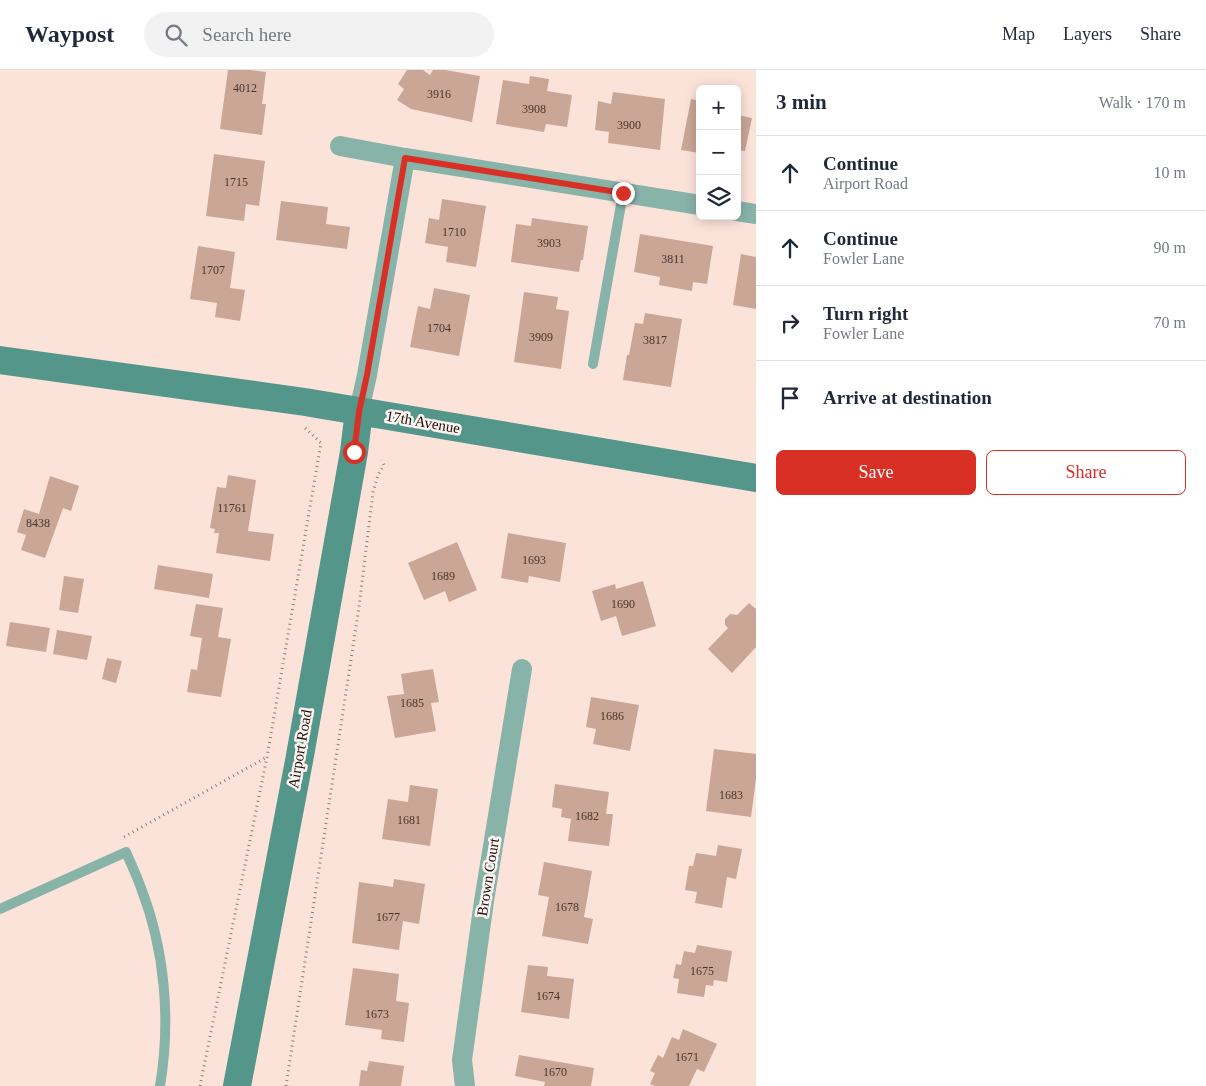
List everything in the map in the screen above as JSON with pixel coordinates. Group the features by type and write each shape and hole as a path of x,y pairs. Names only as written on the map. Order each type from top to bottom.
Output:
{"main road":[{"name":"17th Avenue","path":"0,360 305,402 756,478"},
{"name":"Airport Road","path":"237,1086 300,753 354,452 359,412"}],"street":[{"path":"340,146 696,204"},
{"path":"359,412 405,158"},
{"path":"741,212 756,214"},
{"name":"Brown Court","path":"465,1086 462,1060 484,901 522,669"}],"lane":[{"path":"593,364 623,193"},
{"path":"0,908 126,852 146,901 161,963 165,1033 160,1086"}],"path":[{"path":"200,1086 267,757 321,443 301,424"},
{"path":"286,1086 360,607 373,492 378,475 384,465 382,460"},
{"path":"117,840 267,757"}],"building":[{"path":"228,70 266,72 262,104 266,104 262,135 220,129"},
{"path":"407,70 423,70 430,75 433,70 445,70 480,76 472,122 411,109 397,100 404,89 398,84"},
{"path":"530,76 549,79 547,91 572,95 567,127 546,124 544,132 496,124 503,80 529,84"},
{"path":"613,92 665,99 660,150 608,143 609,132 595,130 598,101 611,104"},
{"path":"691,99 696,100 696,152 681,150"},
{"path":"741,116 752,118 745,151 741,150"},
{"path":"214,154 265,161 259,206 246,204 244,221 206,216"},
{"path":"442,199 486,206 476,267 446,262 448,247 425,243 429,218 439,220"},
{"path":"281,201 328,207 326,224 350,227 347,249 276,240"},
{"path":"532,218 588,226 583,260 581,260 579,272 511,262 516,224 531,226"},
{"path":"640,234 713,246 707,284 693,282 692,291 659,285 660,277 634,272"},
{"path":"198,246 235,252 230,288 245,290 240,321 215,317 217,303 190,299"},
{"path":"741,254 756,257 756,309 733,305"},
{"path":"434,288 470,295 459,356 410,347 418,306 430,309"},
{"path":"524,292 558,297 556,309 569,311 561,369 514,362"},
{"path":"645,313 682,319 671,387 623,380 635,323 643,324"},
{"path":"228,475 256,480 248,531 274,534 270,561 216,553 219,533 214,533 215,529 210,528 217,487 226,488"},
{"path":"50,476 79,486 71,511 63,508 45,558 21,550 26,535 17,532 24,509 39,514"},
{"path":"508,533 566,543 560,582 529,576 528,583 501,578"},
{"path":"457,542 477,590 449,602 445,591 424,600 408,563"},
{"path":"158,565 213,574 209,598 154,589"},
{"path":"64,576 84,579 78,613 59,610"},
{"path":"643,581 656,626 622,636 616,616 601,621 592,591 615,584 616,589"},
{"path":"749,603 756,609 756,647 732,673 708,649 728,628 725,625 725,619 730,614 737,615"},
{"path":"196,604 223,608 218,637 231,639 221,697 187,692 191,669 197,670 202,638 190,636"},
{"path":"10,622 50,628 46,652 6,646"},
{"path":"57,630 92,636 87,660 53,654"},
{"path":"107,658 122,661 116,683 102,679"},
{"path":"433,669 439,702 431,703 436,731 395,738 387,696 404,694 401,674"},
{"path":"591,697 639,705 630,751 593,744 596,729 586,727"},
{"path":"714,749 756,754 756,779 751,817 706,811"},
{"path":"555,784 609,792 606,814 613,814 609,846 568,841 571,819 561,817 562,809 552,807"},
{"path":"410,785 438,789 430,846 382,839 388,799 408,802"},
{"path":"718,845 742,849 736,879 727,877 722,908 695,903 697,892 685,890 689,866 693,866 696,853 716,856"},
{"path":"544,862 592,871 584,917 593,919 588,944 542,936 549,897 538,895"},
{"path":"394,879 425,884 419,924 403,921 399,950 352,943 359,882 393,887"},
{"path":"697,945 732,951 727,982 714,980 713,986 706,985 704,997 677,993 679,979 673,978 676,964 681,965 684,951 695,953"},
{"path":"528,965 548,967 547,976 574,979 569,1019 521,1012"},
{"path":"353,968 399,974 396,1001 409,1003 404,1042 381,1039 382,1030 345,1025"},
{"path":"683,1029 717,1044 704,1072 697,1069 689,1086 655,1086 650,1084 655,1073 650,1071 658,1055 663,1058 672,1037 679,1040"},
{"path":"519,1055 594,1068 591,1086 544,1086 545,1082 515,1076"},
{"path":"369,1061 404,1066 401,1086 359,1086 361,1070 367,1071"}],"route":[{"path":"354,452 359,412 405,158 623,193"}]}
